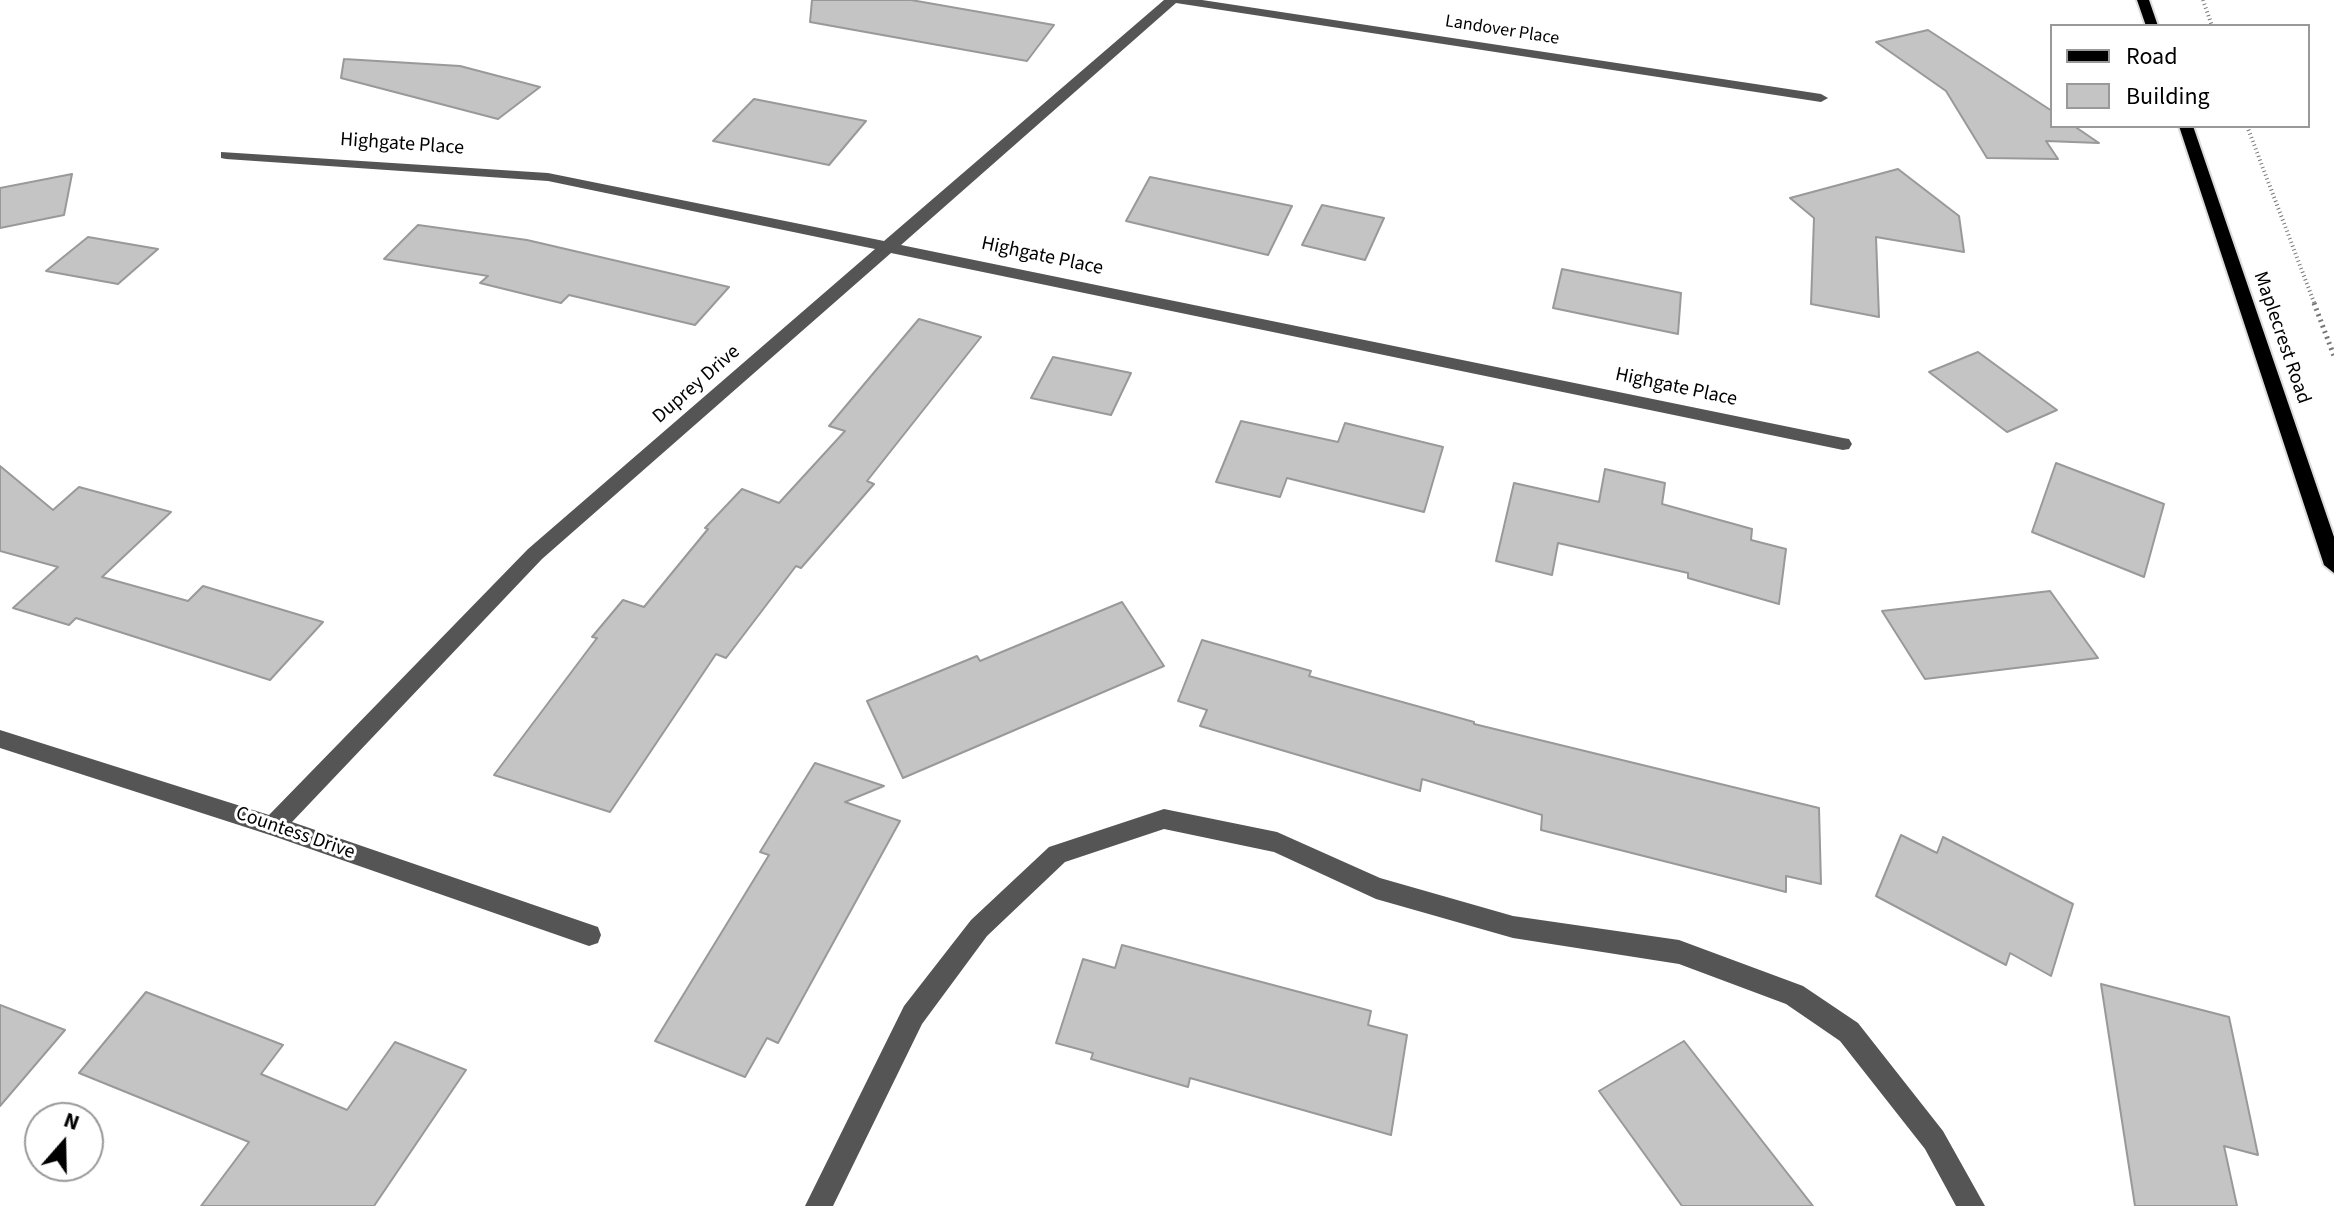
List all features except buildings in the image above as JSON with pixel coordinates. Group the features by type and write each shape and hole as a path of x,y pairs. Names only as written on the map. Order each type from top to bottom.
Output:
{"main road":[{"path":"2143,0 2151,24"},
{"name":"Maplecrest Road","path":"2187,128 2334,565"}],"street":[{"name":"Landover Place","path":"1175,0 1821,98"},
{"name":"Duprey Drive","path":"273,826 535,554 1175,0"},
{"name":"Highgate Place","path":"226,155 548,177 1843,444"},
{"name":"Countess Drive","path":"0,739 273,826 589,935"},
{"path":"819,1206 913,1015 979,928 1057,854 1164,819 1277,842 1376,888 1513,927 1679,952 1794,995 1849,1032 1934,1140 1971,1206"}],"path":[{"path":"2203,0 2211,24"},
{"path":"2248,128 2334,356"}]}
